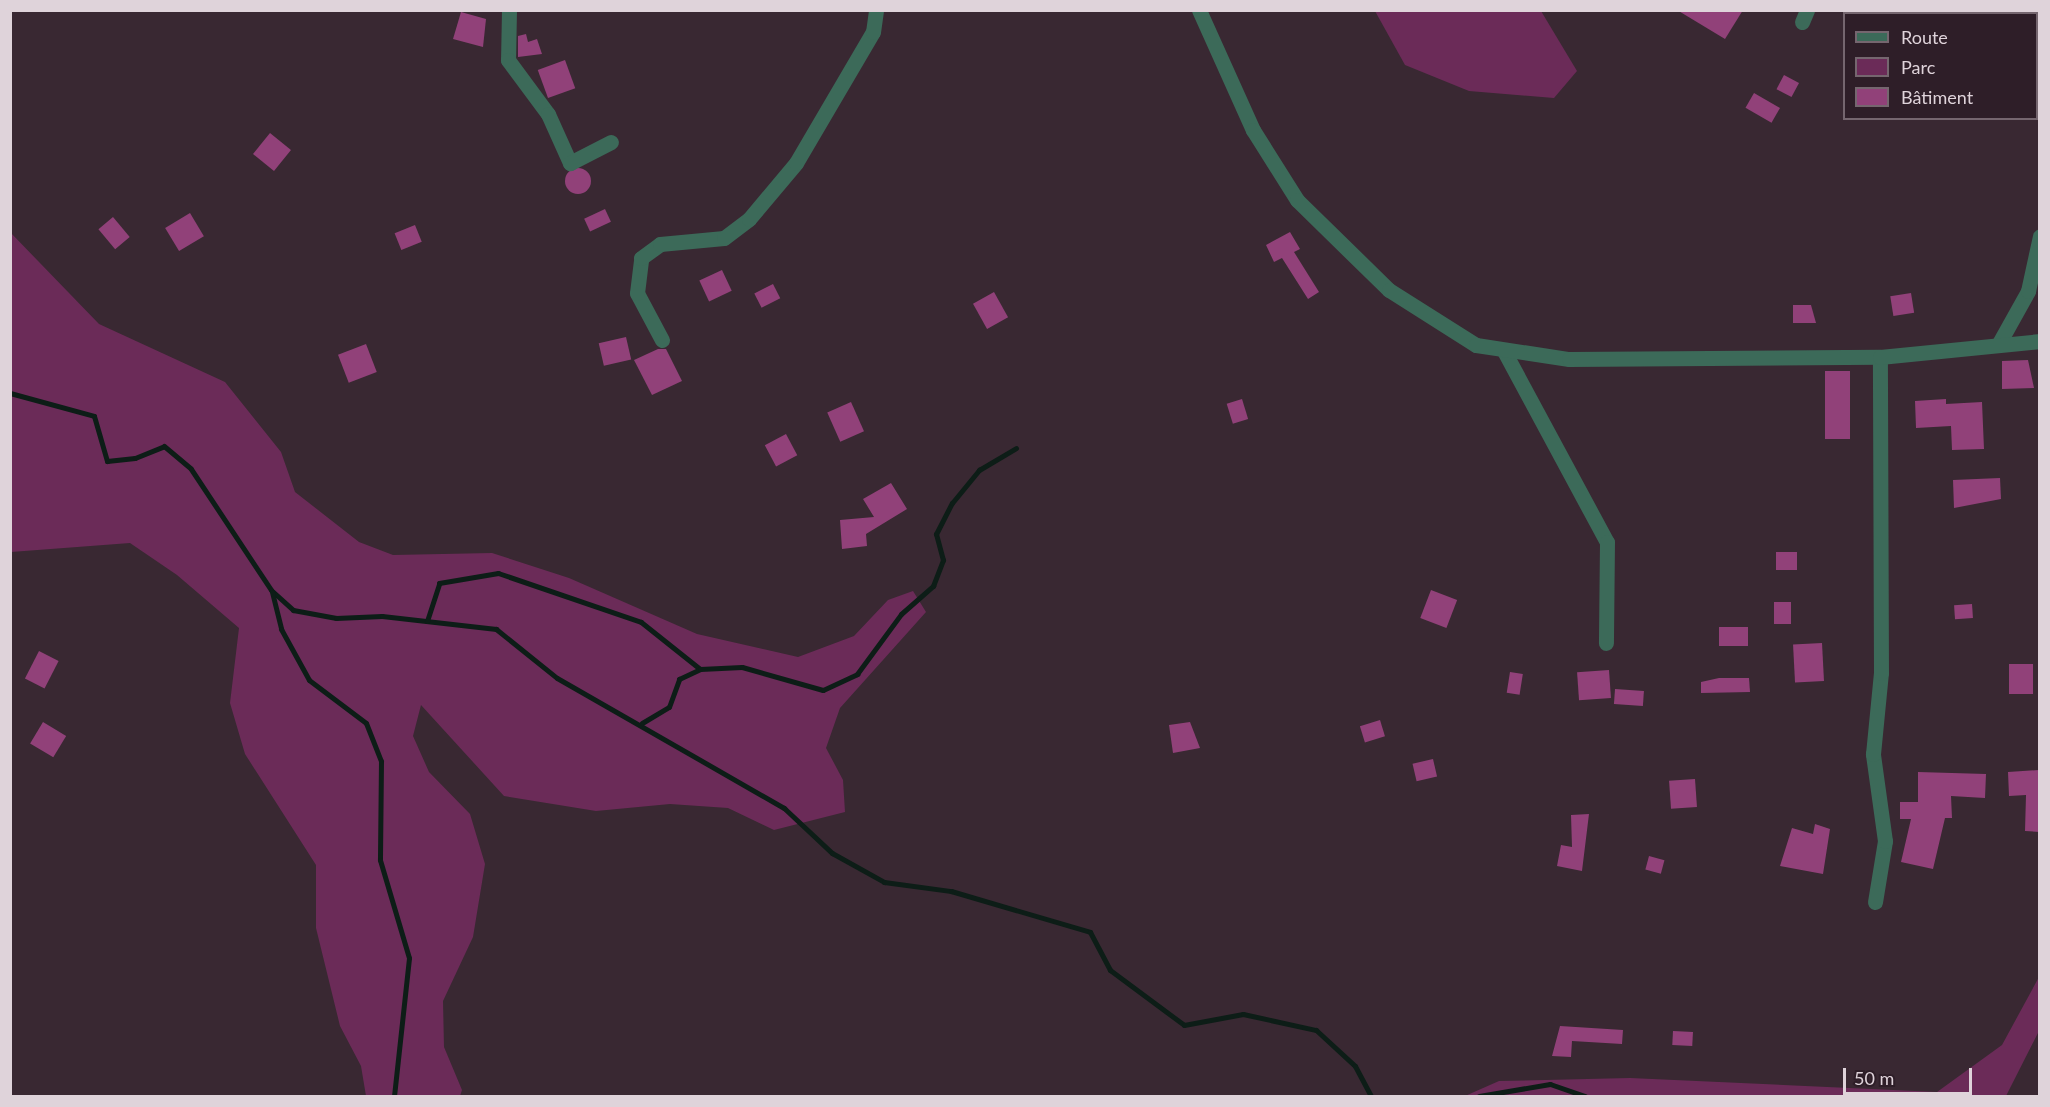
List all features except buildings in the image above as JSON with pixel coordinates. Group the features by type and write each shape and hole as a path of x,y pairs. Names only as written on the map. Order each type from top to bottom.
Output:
{"street":[{"path":"509,10 508,60 548,114 570,163 611,142"},
{"path":"662,340 637,293 641,258 660,244 724,238 749,219 796,163 873,32 876,10"},
{"path":"1199,10 1253,130 1281,180 1319,225 1389,290 1454,333 1504,351 1569,359 1881,357 2040,340"},
{"path":"1998,345 2028,291 2040,236"},
{"path":"1504,351 1607,542 1606,643"},
{"path":"1875,902 1885,841 1873,754 1881,673 1881,357"}],"green space":[{"path":"1375,11 1541,11 1577,71 1554,98 1469,91 1405,65"},
{"path":"10,232 99,324 225,382 281,452 295,492 359,542 393,555 492,553 569,578 697,634 798,657 854,636 888,600 913,591 926,612 840,708 826,748 843,780 845,812 774,830 728,808 670,804 596,811 504,796 421,705 413,736 429,772 470,814 485,864 473,937 443,1001 444,1047 462,1090 460,1096 366,1096 361,1066 340,1026 316,928 316,865 245,754 230,703 239,628 177,575 130,543 11,552"},
{"path":"2039,977 2039,1031 2006,1096 1465,1096 1499,1081 1630,1078 1937,1092 2002,1045"}],"waterway":[{"path":"10,393 94,416 107,461 135,458 164,446 191,469 271,590 293,610 336,618 382,616 496,629 557,678 784,808 832,853 884,882 951,891 1090,932 1110,970 1184,1025 1243,1014 1316,1030 1355,1066 1371,1096"},
{"path":"642,723 669,707 679,679 700,669 742,667 823,690 857,674 901,614 933,586 943,560 936,534 952,503 979,470 1016,448"},
{"path":"427,621 439,583 498,573 641,622 700,669"},
{"path":"272,592 281,629 309,680 366,723 381,761 380,860 409,958 394,1096"},
{"path":"1479,1096 1550,1084 1585,1096"}]}
